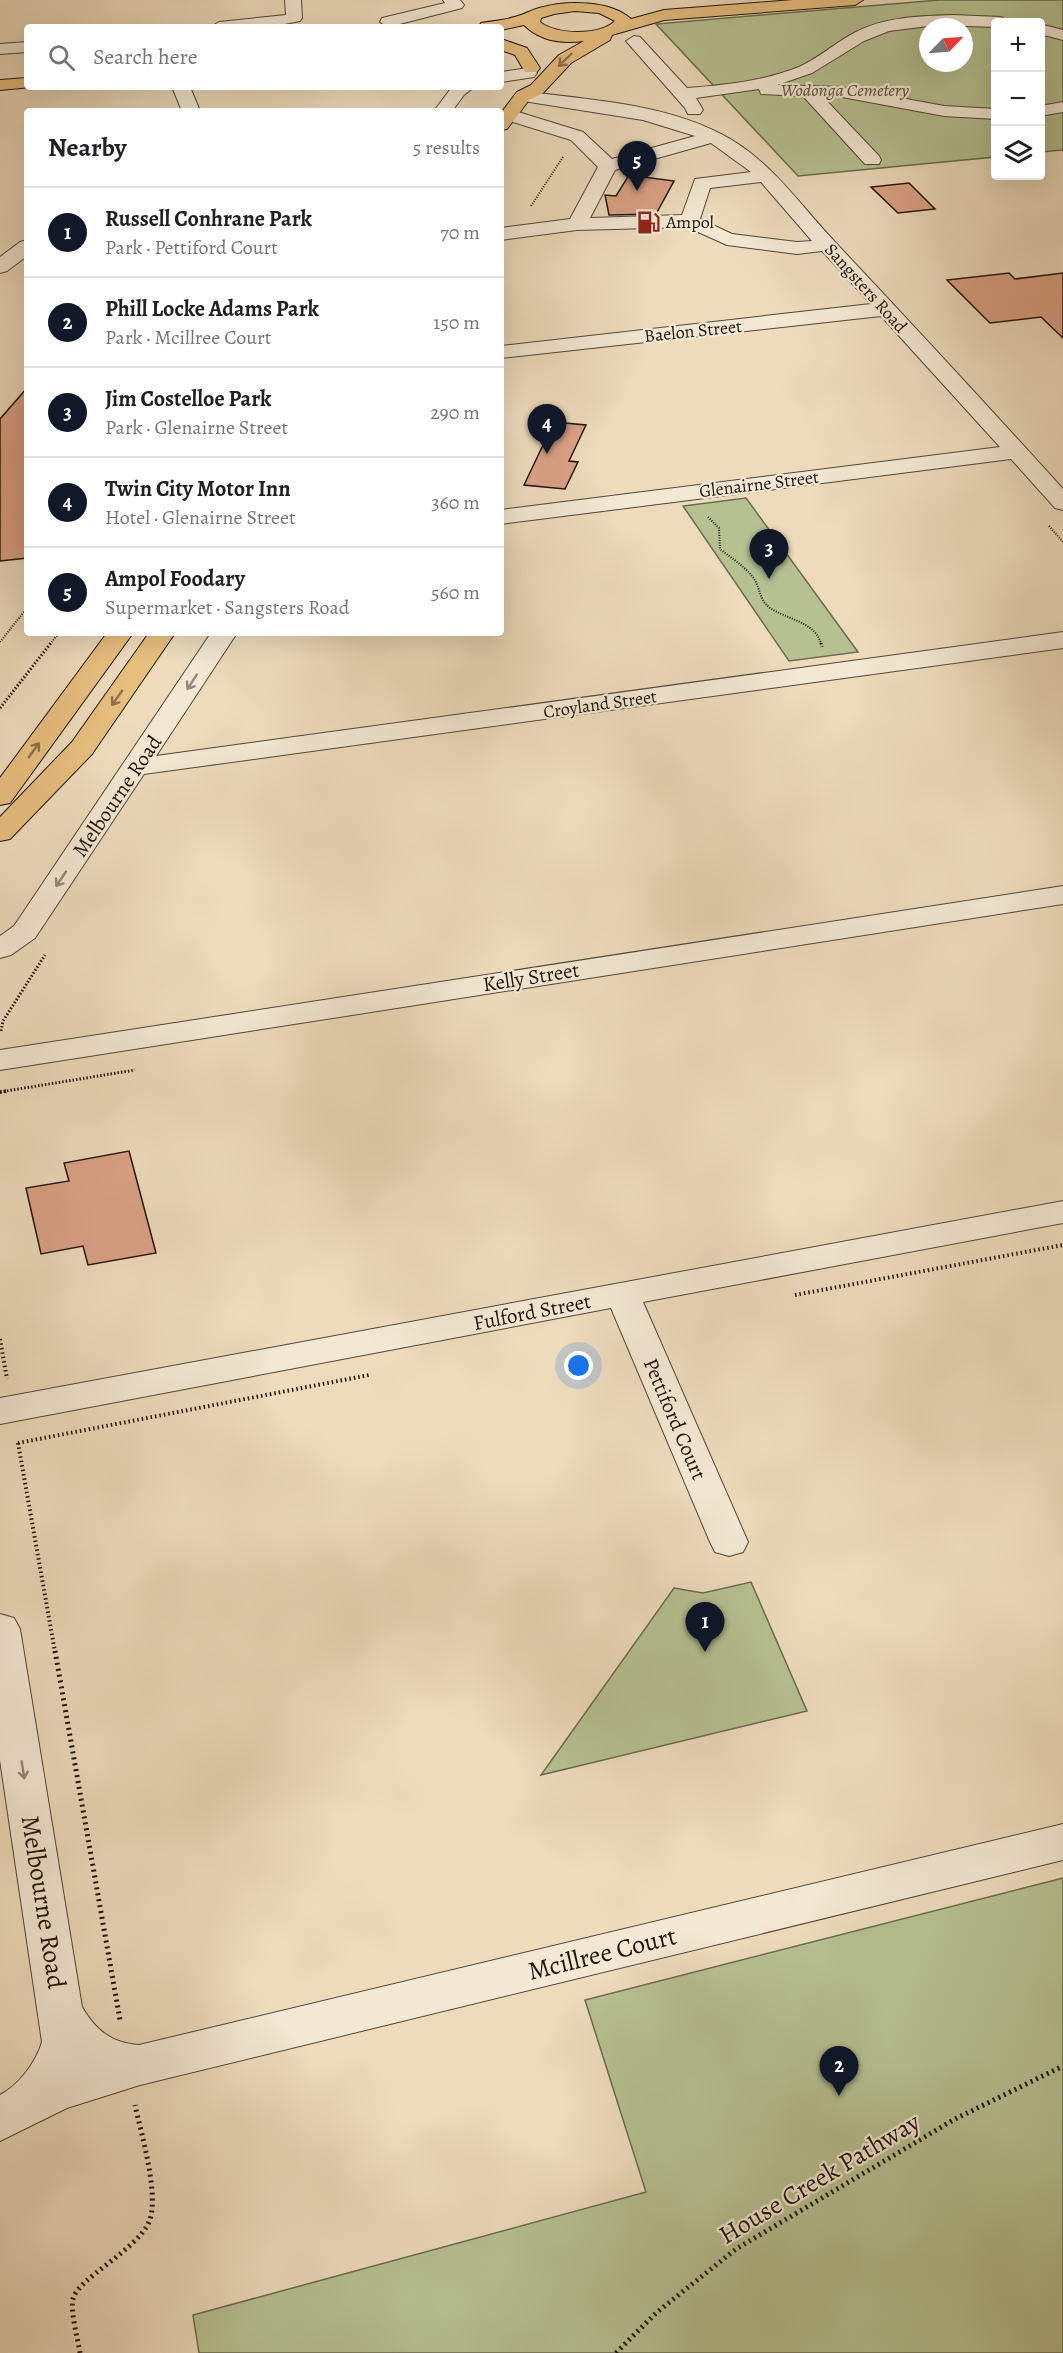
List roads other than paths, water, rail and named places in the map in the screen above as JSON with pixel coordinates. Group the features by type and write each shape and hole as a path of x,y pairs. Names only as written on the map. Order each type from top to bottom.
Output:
{"main road":[{"path":"504,24 539,14 572,0"},
{"path":"550,34 532,26 530,21 539,14 573,7 693,4 733,0"},
{"path":"512,111 572,53 617,30 646,19 676,14 855,0"},
{"path":"652,2 693,4"},
{"path":"504,37 550,34 587,36 617,30 624,23 623,18 608,6"},
{"path":"512,111 521,88 550,34"},
{"path":"504,45 519,50 536,62"},
{"path":"0,73 24,70"},
{"path":"0,85 24,82"},
{"path":"32,801 2,793 118,636"},
{"path":"0,833 82,748 160,636"}],"street":[{"path":"233,24 252,20 294,18 293,0"},
{"path":"392,24 456,5 451,0"},
{"path":"380,6 378,16 388,24"},
{"path":"735,89 809,68 822,62 852,39 875,30 933,22 991,22"},
{"path":"1045,30 1063,35"},
{"path":"634,41 695,109 671,122"},
{"path":"0,49 24,47"},
{"path":"504,76 536,62"},
{"path":"683,94 735,89 849,93 962,113 991,114"},
{"path":"183,90 191,108"},
{"path":"445,108 460,90"},
{"path":"808,91 872,160"},
{"path":"1045,110 1063,107"},
{"path":"512,111 577,136 608,166"},
{"name":"Sangsters Road","path":"512,111 641,115 671,122 713,137 743,154 767,176 826,245 1063,503"},
{"path":"577,224 608,166 713,137"},
{"path":"690,221 702,183 767,176"},
{"path":"504,234 577,224 690,221 727,239 797,248 826,245"},
{"path":"0,267 24,248"},
{"name":"Baelon Street","path":"504,352 886,309"},
{"name":"Glenairne Street","path":"504,517 1017,452"},
{"name":"Melbourne Road","path":"0,949 25,932 222,636"},
{"name":"Croyland Street","path":"136,767 1063,640"},
{"name":"Kelly Street","path":"0,1060 1063,895"},
{"name":"Fulford Street","path":"6,1409 1063,1212"},
{"name":"Pettiford Court","path":"622,1295 729,1542"},
{"name":"Melbourne Road","path":"0,1629 65,2042 57,2068 35,2094 3,2118"},
{"name":"Mcillree Court","path":"3,2118 70,2085 132,2066 1063,1842"},
{"path":"61,2009 68,2026 85,2046 116,2063 132,2066"}],"place":[{"name":"Ampol Foodary","path":"637,191"},
{"name":"Ampol","path":"648,222"},
{"name":"Twin City Motor Inn","path":"547,454"},
{"name":"Jim Costelloe Park","path":"769,579"},
{"name":"Russell Conhrane Park","path":"705,1652"},
{"name":"Phill Locke Adams Park","path":"839,2096"}],"park label":[{"name":"Wodonga Cemetery","path":"845,90"}]}
